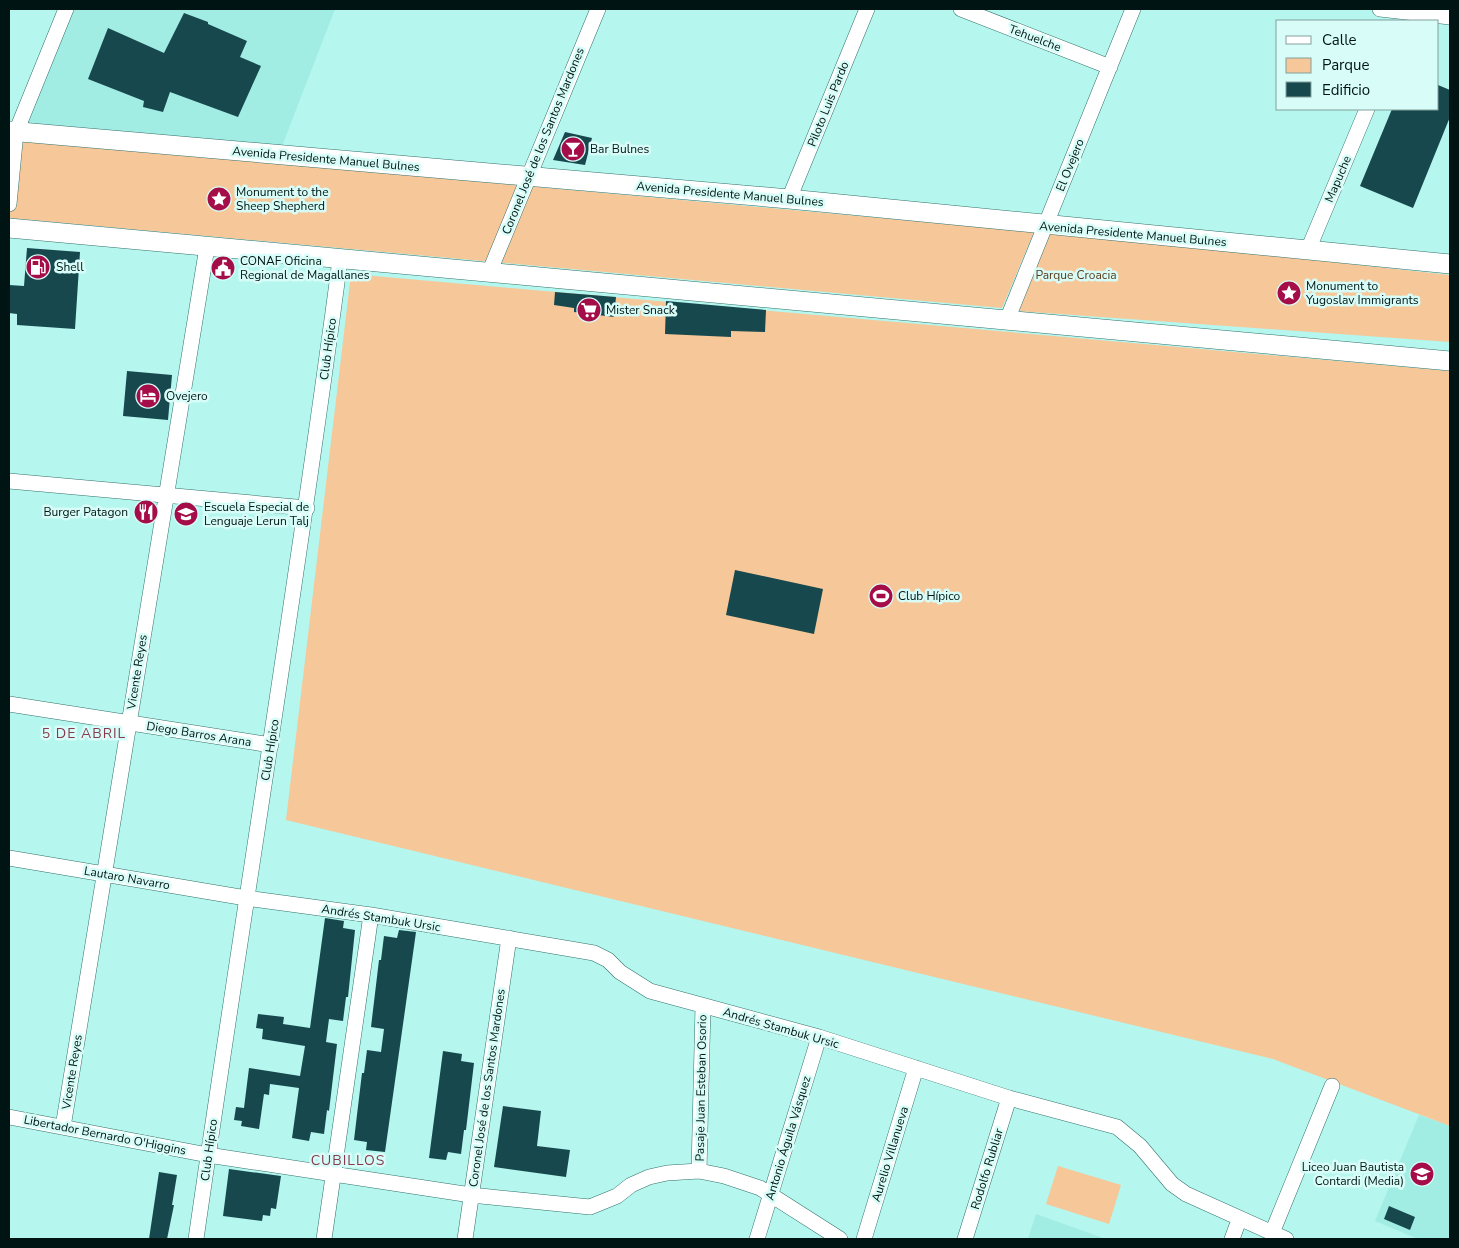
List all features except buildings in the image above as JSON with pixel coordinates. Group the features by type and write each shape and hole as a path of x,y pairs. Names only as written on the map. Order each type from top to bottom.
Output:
{"main road":[{"name":"Avenida Presidente Manuel Bulnes","path":"12,131 789,199 1045,226 1450,264"},
{"path":"9,228 1450,361"}],"street":[{"path":"9,204 12,131 66,9"},
{"name":"Coronel José de los Santos Mardones","path":"489,273 598,9"},
{"name":"Piloto Luis Pardo","path":"789,199 867,9"},
{"name":"Tehuelche","path":"961,9 1110,67"},
{"name":"El Ovejero","path":"1007,320 1133,9"},
{"path":"1380,9 1407,14 1450,17"},
{"name":"Mapuche","path":"1308,250 1367,110"},
{"name":"Vicente Reyes","path":"63,1127 207,247"},
{"name":"Club Hípico","path":"196,1239 246,898 307,508 340,260"},
{"path":"9,481 307,508"},
{"name":"Diego Barros Arana","path":"9,704 271,745"},
{"name":"Lautaro Navarro","path":"9,858 246,898"},
{"name":"Andrés Stambuk Ursic","path":"246,898 371,915 594,953 608,960 620,972 650,991 818,1037 1010,1098 1117,1127 1140,1146 1172,1184 1186,1194 1239,1220 1286,1239"},
{"path":"324,1239 371,915"},
{"name":"Coronel José de los Santos Mardones","path":"464,1239 509,938"},
{"name":"Pasaje Juan Esteban Osorio","path":"699,1171 703,1006"},
{"name":"Antonio Águila Vásquez","path":"757,1239 818,1037"},
{"name":"Aurelio Villanueva","path":"864,1239 916,1068"},
{"path":"1272,1233 1332,1086"},
{"name":"Rodolfo Rubliar","path":"965,1239 1010,1098"},
{"name":"Libertador Bernardo O'Higgins","path":"9,1117 208,1155 335,1172 471,1195 590,1207 649,1177 667,1173 699,1171 750,1184 840,1239"},
{"path":"1232,1239 1239,1220"}],"shaded area":[{"path":"74,9 335,9 282,146 28,124"},
{"name":"Liceo Juan Bautista Contardi (Media)","path":"1419,1115 1450,1126 1450,1239 1418,1239 1375,1221"},
{"path":"1036,1214 1106,1239 1028,1239"}],"green space":[{"path":"9,139 1034,232 1002,308 9,218"},
{"name":"Parque Croacia","path":"1048,231 1450,275 1450,342 1017,311"},
{"name":"Club Hípico","path":"351,274 1450,371 1450,1126 1273,1059 286,820"},
{"path":"1058,1166 1121,1185 1109,1224 1046,1204"}],"place":[{"name":"Bar Bulnes","path":"573,149"},
{"name":"Monument to the Sheep Shepherd","path":"219,199"},
{"name":"Shell","path":"38,267"},
{"name":"CONAF Oficina Regional de Magallanes","path":"223,268"},
{"name":"Monument to Yugoslav Immigrants","path":"1289,293"},
{"name":"Mister Snack","path":"589,310"},
{"name":"Ovejero","path":"148,396"},
{"name":"Burger Patagon","path":"146,512"},
{"name":"Escuela Especial de Lenguaje Lerun Talj","path":"186,514"},
{"name":"Club Hípico","path":"881,596"},
{"name":"Liceo Juan Bautista Contardi (Media)","path":"1422,1174"}],"district":[{"name":"5 DE ABRIL","path":"84,733"},
{"name":"CUBILLOS","path":"348,1160"}]}
